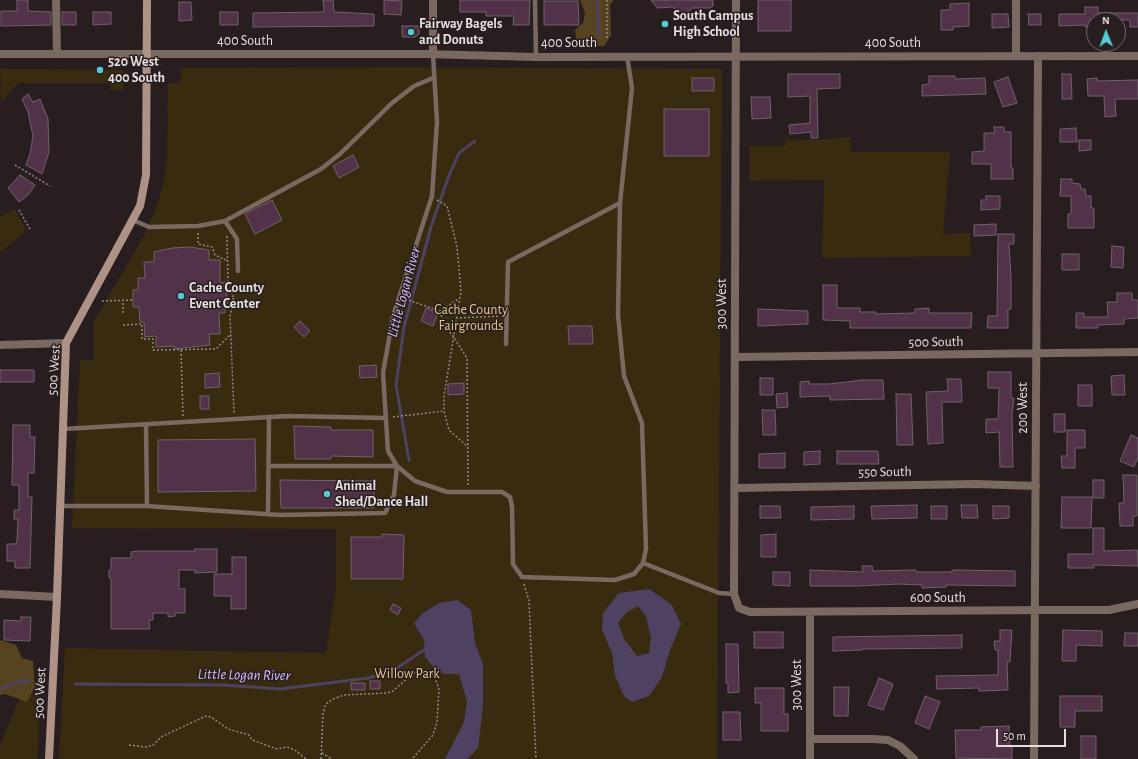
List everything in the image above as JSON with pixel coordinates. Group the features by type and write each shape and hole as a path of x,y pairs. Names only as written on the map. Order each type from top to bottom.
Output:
{"street":[{"path":"56,0 57,54"},
{"name":"500 West","path":"49,759 61,506 66,343 140,206 146,175 147,0"},
{"path":"433,0 433,54"},
{"name":"300 West","path":"736,0 734,594 739,608"},
{"path":"1016,0 1016,56"},
{"name":"400 South","path":"0,54 433,54 536,57 1138,56"},
{"name":"200 West","path":"1034,759 1038,56"},
{"path":"0,345 66,343"},
{"name":"500 South","path":"735,357 1138,352"},
{"name":"550 South","path":"735,488 976,484 1036,486"},
{"path":"0,594 57,597"},
{"name":"600 South","path":"739,608 750,612 1109,610 1138,604"},
{"name":"300 West","path":"810,612 810,759"},
{"path":"810,739 873,738 888,740 900,746 914,759"}],"lane":[{"path":"535,0 536,57"},
{"path":"433,54 433,78 437,122 432,196 393,316 383,373 388,451 397,466 415,481 447,492 468,494 502,492 510,497 512,507 513,564 522,577 615,580 634,574 643,563 646,549 642,423 624,376 618,314 620,204 632,88 627,56"},
{"path":"133,220 149,227 198,226 225,221 321,169 340,154 392,103 414,86 433,78"},
{"path":"506,344 508,262 620,204"},
{"path":"225,221 237,239 238,271"},
{"path":"63,429 269,417 385,418"},
{"path":"268,514 269,417"},
{"path":"146,424 147,506"},
{"path":"269,466 397,466"},
{"path":"61,506 147,506 268,514 385,513 394,495 397,466"},
{"path":"643,563 719,593 734,594"}],"path":[{"path":"607,0 608,40"},
{"path":"15,165 50,186"},
{"path":"432,196 447,206 457,247 461,291 444,396 444,411 449,430 468,447"},
{"path":"19,210 30,229"},
{"path":"198,226 198,244 212,247 215,255 228,261"},
{"path":"228,247 228,281 234,299 230,316 234,419"},
{"path":"440,311 460,298"},
{"path":"228,299 234,299"},
{"path":"405,299 440,311"},
{"path":"123,313 124,300"},
{"path":"102,301 133,300"},
{"path":"440,311 444,326 453,336 467,358 468,494"},
{"path":"456,318 506,316"},
{"path":"123,325 142,324 142,339 153,339 154,350 216,349 231,334"},
{"path":"181,350 183,422"},
{"path":"393,417 444,411"},
{"path":"522,577 529,601 536,759"},
{"path":"321,759 323,713 326,704 332,699 344,695 387,693 393,691 416,671 421,671 434,675 439,689 437,722 433,735 412,759"},
{"path":"130,745 146,748 153,745 161,737 206,716 228,729 249,735 252,740 277,749 287,747 295,750 306,759"},
{"path":"322,753 332,759"}],"green space":[{"name":"Cache County Fairgrounds","path":"410,67 722,69 717,759 59,759 65,648 326,653 336,586 336,529 72,528 80,360 94,360 94,321 145,234 159,201 167,163 168,83 177,83 181,79 181,68"},
{"path":"0,69 123,70 124,90 111,90 111,83 18,83 1,102"},
{"path":"851,137 851,152 950,152 943,234 970,233 971,256 822,258 824,180 750,181 750,146 785,146 785,139 819,140"},
{"path":"14,209 25,227 24,233 0,252 0,217"},
{"path":"21,695 39,696 38,759 0,759 0,745"}],"shaded area":[{"path":"580,0 614,0 610,4 611,35 604,46 587,46 577,44 575,30 583,23 585,13"},
{"path":"649,589 671,604 681,624 670,650 662,677 649,696 632,702 624,696 615,676 612,653 602,630 603,613 619,593","holes":["638,606 646,616 651,638 649,653 637,656 624,639 618,623 626,613"]},
{"path":"457,600 471,610 475,643 483,664 483,707 478,748 467,759 445,759 464,722 467,701 459,674 444,674 435,669 425,657 424,640 414,623 423,613 439,603"},
{"path":"0,640 16,645 22,658 33,661 35,687 27,702 5,694 0,695"}],"building":[{"path":"17,0 28,0 28,11 51,12 51,25 1,26 1,11 17,11"},
{"path":"323,0 333,0 334,12 374,14 374,26 253,27 253,13 324,12"},
{"path":"384,0 402,1 401,15 384,14"},
{"path":"460,0 530,0 529,25 513,25 514,16 486,16 486,12 460,12"},
{"path":"651,0 713,0 713,6 710,8 692,8 687,14 682,15 672,7 657,8"},
{"path":"758,0 791,0 791,31 758,31"},
{"path":"544,1 578,1 579,25 544,25"},
{"path":"179,2 191,2 192,20 179,21"},
{"path":"969,3 969,26 953,27 953,30 941,30 941,10 950,10 950,4"},
{"path":"1085,7 1098,7 1098,12 1086,12 1086,27 1085,25 1059,26 1059,14 1085,14"},
{"path":"62,12 76,12 76,25 62,25"},
{"path":"93,12 111,12 111,24 93,25"},
{"path":"220,12 238,12 238,25 220,25"},
{"path":"1126,13 1138,13 1138,27 1130,27 1130,20 1126,20"},
{"path":"992,14 1008,14 1009,27 992,28"},
{"path":"1028,14 1041,14 1041,25 1029,25"},
{"path":"402,26 419,26 419,34 415,37 402,37"},
{"path":"788,74 840,74 840,88 817,89 818,138 811,138 811,132 790,134 789,125 810,123 810,96 788,97"},
{"path":"1062,74 1071,74 1072,99 1062,99"},
{"path":"929,76 955,76 955,79 985,78 986,94 922,96 922,85 929,84"},
{"path":"1008,77 1017,103 1003,107 994,82"},
{"path":"692,78 714,78 714,91 692,91"},
{"path":"1097,78 1097,81 1138,80 1138,99 1115,99 1116,116 1105,117 1104,96 1088,96 1087,79"},
{"path":"28,94 33,102 40,99 48,119 49,152 42,174 26,165 30,154 33,136 28,112 22,99"},
{"path":"751,97 770,97 771,118 752,119"},
{"path":"664,109 709,109 709,156 664,156"},
{"path":"994,127 1004,127 1004,132 1011,132 1011,168 1013,168 1013,179 991,179 991,164 972,164 972,152 984,151 984,133 995,133"},
{"path":"1076,128 1077,142 1060,142 1060,129"},
{"path":"1079,140 1091,140 1091,150 1079,151"},
{"path":"353,155 359,167 339,178 333,166"},
{"path":"20,175 35,185 28,195 19,202 8,188"},
{"path":"1061,179 1072,179 1072,183 1080,184 1081,189 1085,189 1086,196 1091,196 1091,208 1094,208 1094,228 1068,228 1068,214 1071,214 1071,196 1060,196"},
{"path":"986,196 1000,196 1000,209 981,210 981,200 986,200"},
{"path":"272,200 282,220 255,234 245,214"},
{"path":"996,224 996,235 974,236 974,225"},
{"path":"998,234 1014,234 1014,244 1009,244 1011,309 1008,309 1008,328 987,328 988,316 997,316"},
{"path":"1112,246 1124,247 1123,268 1111,267"},
{"name":"Cache County Event Center","path":"190,247 209,250 209,260 220,260 220,283 225,282 228,303 225,303 225,313 219,313 220,334 209,334 210,345 174,349 174,346 156,347 156,336 145,337 144,322 140,322 139,307 133,307 133,290 138,290 138,278 145,278 144,262 154,262 154,252 172,248"},
{"path":"1062,254 1079,254 1079,270 1062,270"},
{"path":"823,285 837,285 837,308 860,308 860,312 876,312 876,314 915,313 915,309 929,308 929,313 972,313 971,328 850,328 850,321 823,320"},
{"path":"1117,293 1132,293 1132,300 1138,300 1138,318 1124,319 1124,324 1098,325 1098,328 1076,328 1076,313 1084,313 1084,317 1108,317 1107,302 1117,302"},
{"path":"426,308 438,313 433,326 421,321"},
{"path":"758,309 808,311 808,324 758,326"},
{"path":"300,321 310,331 304,337 294,327"},
{"path":"568,326 592,326 593,344 569,344"},
{"path":"376,365 377,377 360,378 359,366"},
{"path":"0,370 34,370 34,382 0,382"},
{"path":"988,372 1011,372 1011,398 1014,398 1012,414 1013,467 1000,467 999,432 986,433 986,419 998,419 999,388 988,388"},
{"path":"219,373 220,387 205,388 205,374"},
{"path":"1124,375 1125,395 1112,395 1111,376"},
{"path":"760,378 773,378 773,395 760,395"},
{"path":"947,379 961,379 962,402 942,402 943,443 928,444 926,392 948,391"},
{"path":"863,380 883,380 884,399 830,400 830,396 800,397 800,382 809,381 809,384 829,384"},
{"path":"464,383 464,394 448,395 448,384"},
{"path":"1078,385 1092,385 1092,406 1078,406"},
{"path":"787,393 788,407 777,408 776,394"},
{"path":"896,394 911,394 913,445 897,445"},
{"path":"200,396 209,396 209,409 200,409"},
{"path":"762,410 775,410 776,435 763,435"},
{"path":"1054,414 1065,414 1065,432 1054,432"},
{"path":"13,425 30,425 30,437 35,437 34,473 28,473 28,497 32,497 30,568 15,568 15,561 7,561 7,544 16,544 17,540 18,519 14,519 14,510 19,510 19,485 12,485"},
{"path":"294,426 331,427 331,430 373,430 373,457 331,456 331,459 295,459"},
{"path":"1067,430 1085,430 1085,448 1075,448 1075,468 1062,468 1061,456 1067,456"},
{"path":"1131,435 1138,438 1138,457 1134,467 1120,461"},
{"path":"255,439 256,491 158,492 158,440"},
{"path":"820,451 820,464 804,465 804,452"},
{"path":"837,451 878,451 879,464 837,464"},
{"path":"785,453 785,468 759,468 759,454"},
{"path":"1123,475 1137,475 1137,516 1133,516 1133,526 1120,526 1119,503 1124,503"},
{"name":"Animal Shed/Dance Hall","path":"280,480 374,481 374,508 281,508"},
{"path":"1093,480 1104,480 1104,498 1093,498"},
{"path":"1062,497 1092,497 1091,528 1061,528"},
{"path":"917,505 917,518 872,519 871,506"},
{"path":"961,505 977,505 978,518 962,518"},
{"path":"760,506 780,506 781,518 760,518"},
{"path":"854,506 854,519 811,520 811,507"},
{"path":"931,506 947,506 947,519 931,519"},
{"path":"993,506 1009,506 1009,518 993,519"},
{"path":"1093,528 1104,528 1104,551 1137,550 1138,566 1094,565 1094,568 1068,568 1068,554 1093,554"},
{"path":"382,534 404,535 403,579 351,579 351,537 382,537"},
{"path":"776,534 776,557 761,557 761,535"},
{"path":"195,549 217,549 217,572 195,573 195,570 179,570 179,589 185,589 185,613 175,613 175,616 168,617 168,613 153,613 153,620 149,620 150,629 111,629 111,578 109,578 109,570 111,570 111,558 131,558 131,552 137,551 195,551"},
{"path":"232,557 246,557 246,609 231,609 231,596 214,596 214,574 232,574"},
{"path":"862,566 872,566 873,571 1015,571 1015,586 946,585 946,587 922,588 922,585 898,584 810,586 810,570 863,572"},
{"path":"773,572 790,572 790,586 773,585"},
{"path":"393,604 401,608 398,615 390,610"},
{"path":"21,617 31,617 30,641 4,640 4,620 21,621"},
{"path":"1000,630 1012,630 1010,662 1007,662 1008,690 979,691 979,688 937,689 936,676 998,675 998,650 995,650 994,641 1000,641"},
{"path":"1063,630 1102,631 1102,646 1076,645 1076,661 1062,661"},
{"path":"754,632 783,632 783,648 754,648"},
{"path":"1125,633 1138,633 1138,646 1124,646"},
{"path":"962,635 962,648 862,649 833,651 833,637"},
{"path":"726,644 738,644 739,692 728,693 728,683 726,683"},
{"path":"879,678 893,684 883,710 868,705"},
{"path":"370,681 380,681 380,689 370,689"},
{"path":"351,683 365,683 365,690 351,690"},
{"path":"834,687 849,687 848,716 834,716"},
{"path":"755,688 784,688 784,714 788,714 788,731 761,731 761,703 755,703"},
{"path":"925,696 940,702 929,729 915,723"},
{"path":"1060,696 1102,696 1102,711 1075,711 1075,727 1060,727"},
{"path":"723,712 740,712 741,740 723,740"},
{"path":"1009,726 1012,759 956,758 955,730 981,730 981,727"},
{"path":"1081,736 1096,736 1096,759 1081,759"}],"waterway":[{"name":"Little Logan River","path":"597,0 599,36"},
{"name":"Little Logan River","path":"409,460 396,385 404,327 431,227 448,178 459,153 475,141"},
{"name":"Little Logan River","path":"75,684 223,685 280,689 369,678 397,668 427,648"},
{"name":"Little Logan River","path":"0,689 16,682 29,681"}],"place":[{"name":"South Campus High School","path":"665,24"},
{"name":"Fairway Bagels and Donuts","path":"411,32"},
{"name":"520 West 400 South","path":"100,70"},
{"name":"Cache County Event Center","path":"181,296"},
{"name":"Animal Shed/Dance Hall","path":"327,494"}],"park label":[{"name":"Willow Park","path":"407,674"}]}
